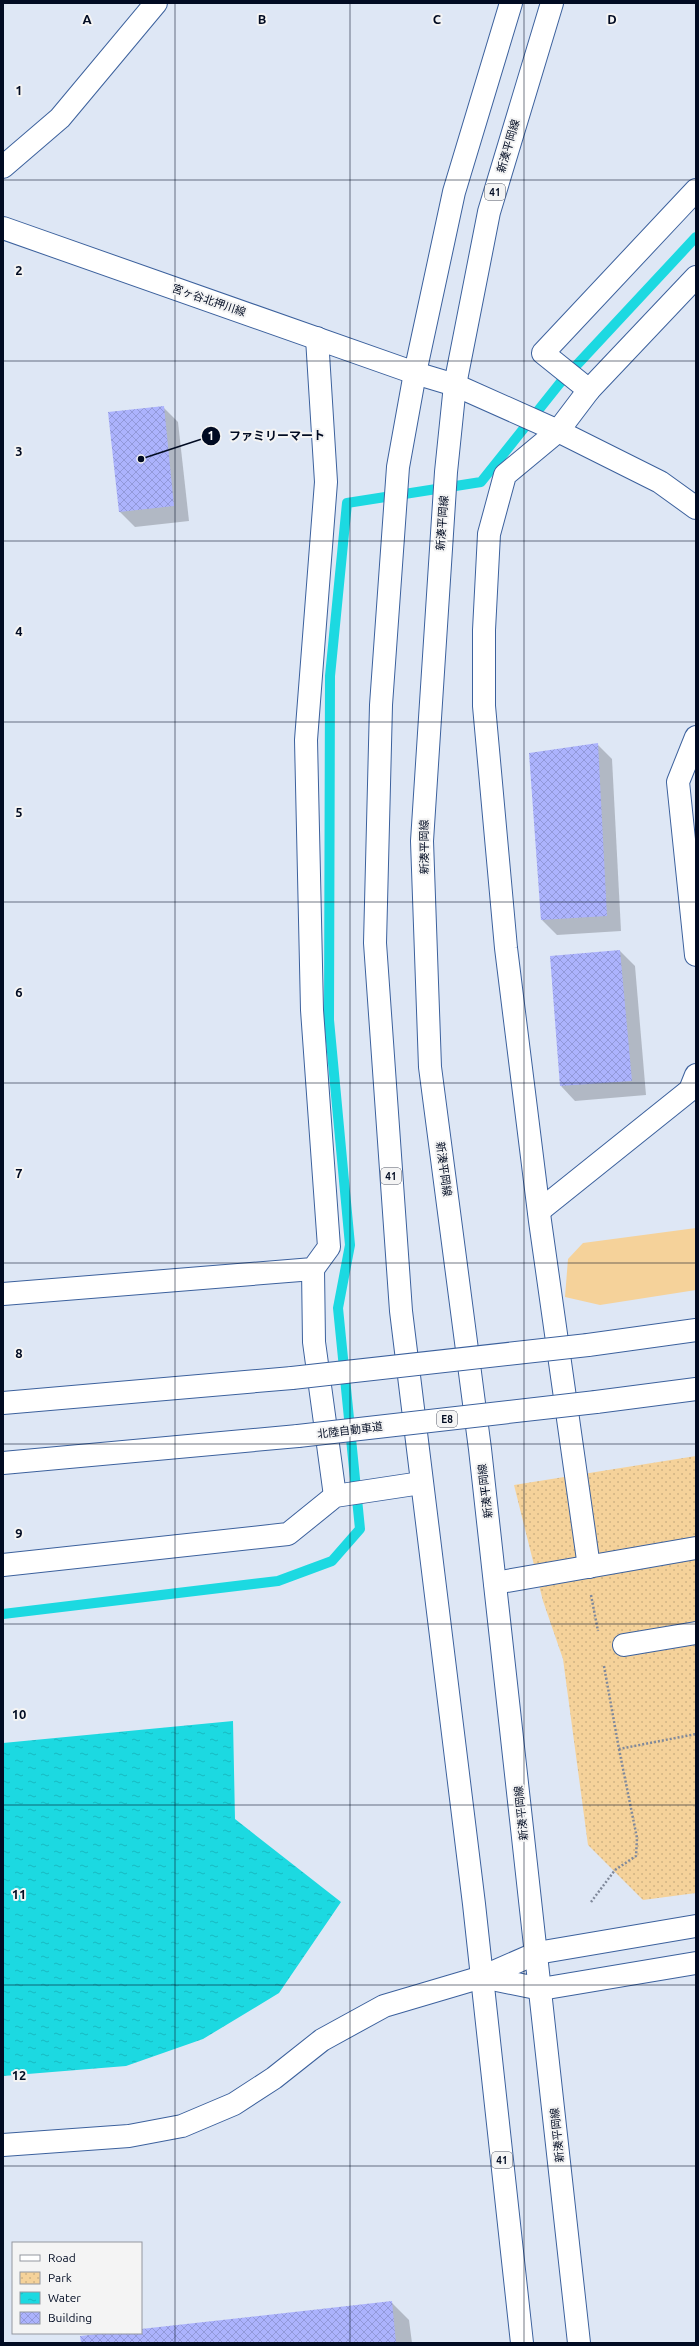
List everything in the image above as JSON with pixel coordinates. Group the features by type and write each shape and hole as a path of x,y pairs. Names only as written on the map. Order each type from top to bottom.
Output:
{"main road":[{"path":"3,167 60,118 156,3"},
{"name":"41","path":"511,3 454,192 415,373 398,467 382,689 376,943 400,1311 482,1977 522,2343"},
{"name":"新湊平岡線","path":"552,3 489,212 455,385 446,472 422,842 430,1067 495,1583 579,2343"},
{"path":"586,388 543,352 696,190"},
{"name":"宮ヶ谷北押川線","path":"3,228 415,373 455,385 558,431 660,482 696,508"},
{"path":"589,1567 539,1211 506,948 484,706 484,630 489,534 505,475 558,431 586,388 696,277"},
{"path":"317,338 326,482 306,740 312,1010 329,1247 313,1269 314,1342 335,1496"},
{"path":"696,736 678,782 696,955"},
{"path":"539,1211 690,1090 696,1075"},
{"path":"3,1294 313,1269"},
{"path":"3,1403 292,1378 588,1345 696,1330"},
{"name":"北陸自動車道","path":"3,1463 298,1436 596,1402 696,1388"},
{"path":"3,1565 288,1534 335,1496 421,1483"},
{"path":"495,1583 696,1548"},
{"path":"624,1645 696,1632"},
{"path":"3,2145 129,2136 182,2126 234,2104 274,2078 322,2040 384,2006 482,1977 537,1953 696,1926"},
{"path":"482,1977 541,1989 696,1963"}],"path":[{"path":"590,1592 598,1634"},
{"path":"591,1902 615,1870 636,1856 637,1838 604,1664"},
{"path":"619,1749 696,1734"}],"green space":[{"path":"696,1228 696,1290 600,1305 565,1297 568,1259 583,1243"},
{"path":"696,1456 696,1893 643,1900 588,1845 563,1659 543,1601 514,1485"}],"water":[{"path":"233,1721 235,1819 341,1902 279,1993 203,2039 126,2066 3,2076 3,1743"}],"building":[{"path":"164,406 174,506 119,512 108,412"},
{"path":"598,743 607,916 541,920 529,753"},
{"path":"620,950 632,1081 560,1086 550,956"},
{"path":"392,2301 396,2343 81,2343 80,2336 99,2334 142,2334 142,2329"}],"waterway":[{"path":"3,1614 278,1581 332,1561 360,1529 338,1308 350,1245 329,1020 330,676 347,503 481,482 560,383 696,237"}],"place":[{"name":"ファミリーマート","path":"141,459"}]}
